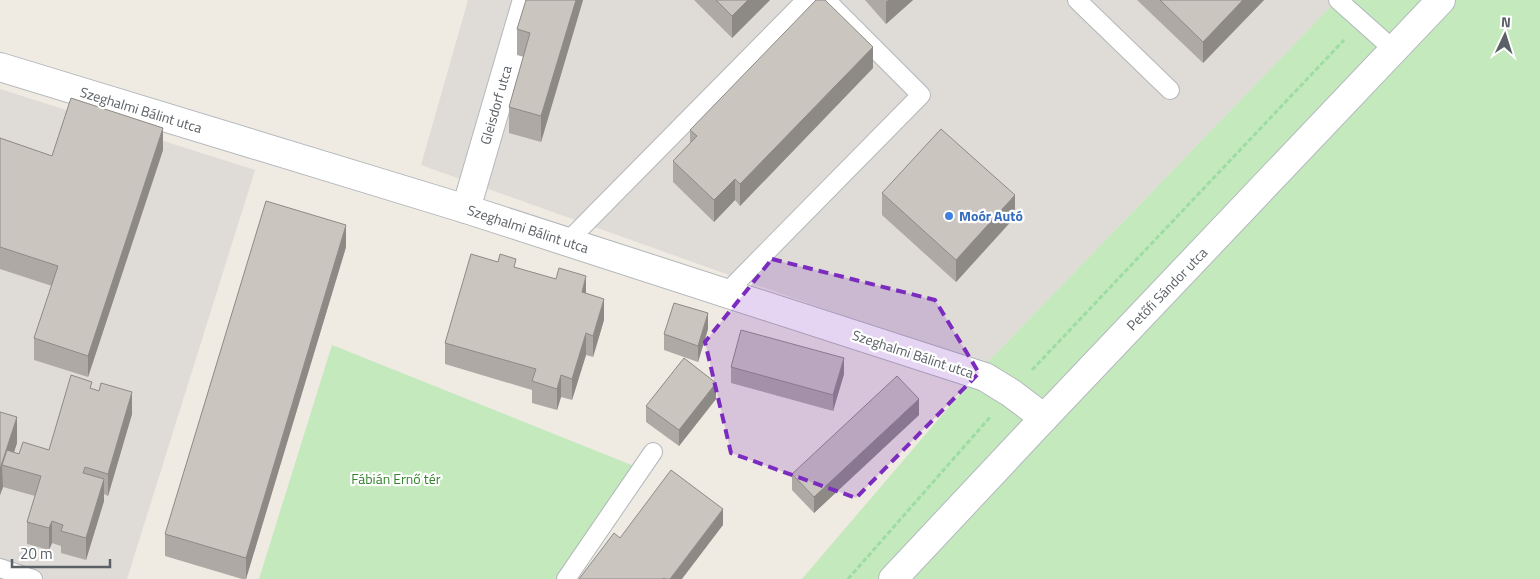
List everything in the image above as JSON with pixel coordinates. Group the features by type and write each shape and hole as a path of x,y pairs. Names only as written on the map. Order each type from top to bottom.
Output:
{"street":[{"name":"Gleisdorf utca","path":"466,209 527,0"},
{"name":"Petőfi Sándor utca","path":"893,579 1441,0"},
{"name":"Szeghalmi Bálint utca","path":"0,68 466,209 985,377 1011,393 1044,418"}],"lane":[{"path":"567,242 806,0"},
{"path":"726,293 921,95 826,0"},
{"path":"1077,0 1170,90"},
{"path":"1338,0 1394,50"},
{"path":"566,579 653,452"},
{"path":"0,568 33,579"}],"path":[{"path":"848,579 1011,393 1362,21"}],"highlighted area":[{"path":"772,259 935,300 979,373 856,498 731,453 705,342"}],"shaded area":[{"path":"468,0 1337,0 984,366 421,165"},
{"path":"0,89 255,170 127,579 0,579"}],"green space":[{"path":"1337,0 1540,0 1540,579 802,579 984,366"},
{"name":"Fábián Ernő tér","path":"332,345 634,466 556,579 259,579"}],"building":[{"path":"526,0 576,0 541,116 509,107 530,33 517,29"},
{"path":"716,0 748,0 732,16"},
{"path":"816,0 825,0 873,47 740,184 735,179 714,200 673,161 697,136 690,130"},
{"path":"1160,0 1243,0 1203,42"},
{"path":"71,98 163,128 88,356 34,338 58,266 0,247 0,138 52,156"},
{"name":"Moór Autó","path":"941,129 1015,195 956,260 882,193"},
{"path":"266,201 346,225 246,558 165,534"},
{"path":"471,254 498,262 500,254 516,259 514,267 556,279 559,268 586,276 582,292 604,299 593,336 586,333 572,379 561,375 557,389 532,381 536,369 445,343"},
{"path":"674,303 708,313 698,346 664,334"},
{"path":"741,330 844,358 833,395 731,367"},
{"path":"684,358 716,383 679,430 646,406"},
{"path":"71,375 92,382 90,388 99,391 101,383 132,392 108,474 85,467 83,473 104,479 86,538 61,531 63,525 52,521 49,528 27,522 41,476 2,465 7,450 19,454 23,442 49,450"},
{"path":"897,376 919,399 814,497 792,474"},
{"path":"0,412 17,417 0,469"},
{"path":"671,470 723,509 670,579 579,579 614,533 620,538"}],"place":[{"name":"Moór Autó","path":"949,216"}]}
